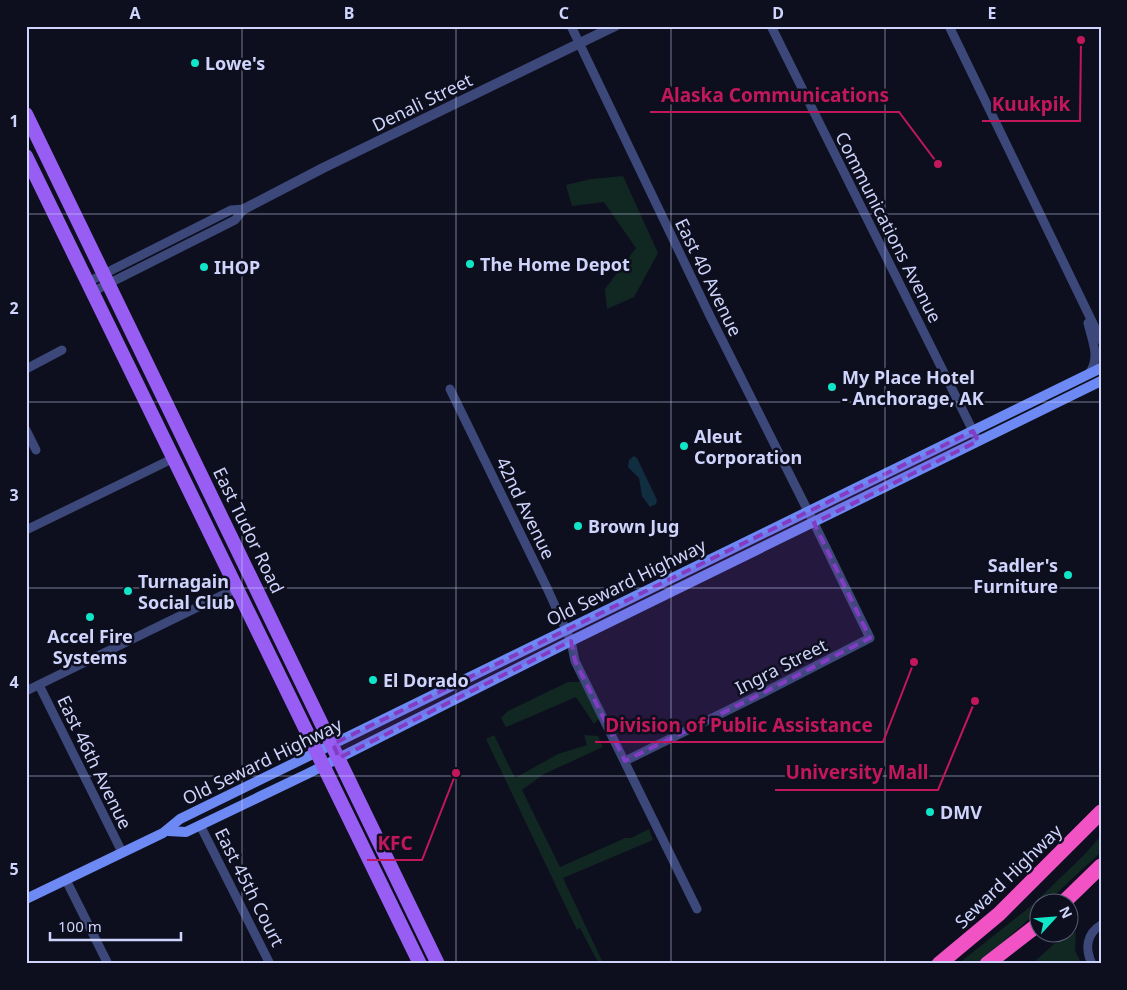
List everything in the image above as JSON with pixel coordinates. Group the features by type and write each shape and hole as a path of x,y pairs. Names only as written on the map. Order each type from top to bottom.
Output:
{"highway":[{"name":"Seward Highway","path":"941,962 999,914 1101,812"},
{"path":"1074,892 1101,866"},
{"path":"987,964 1030,932"}],"main road":[{"name":"East Tudor Road","path":"26,114 438,964"},
{"name":"East Tudor Road","path":"26,156 420,964"},
{"name":"Old Seward Highway","path":"26,899 168,831 180,819 1101,368"},
{"path":"1064,399 1101,376"},
{"name":"Old Seward Highway","path":"168,831 186,832 339,758 570,641 1101,382"}],"street":[{"name":"East 40 Avenue","path":"571,26 710,316 870,638"},
{"name":"Denali Street","path":"90,287 235,220 244,209 323,168 615,26"},
{"name":"Communications Avenue","path":"771,26 978,441"},
{"path":"949,26 1101,340"},
{"path":"1089,315 1088,323 1096,350 1095,366 1089,375"},
{"path":"26,369 62,350"},
{"name":"42nd Avenue","path":"450,389 547,588 570,641 575,660 625,760 663,844 697,909"},
{"path":"26,430 36,450"},
{"path":"26,530 174,458"},
{"path":"26,692 237,588"},
{"name":"Ingra Street","path":"625,760 763,693 870,638"},
{"name":"East 46th Avenue","path":"39,685 122,852"},
{"name":"East 45th Court","path":"200,825 270,964"},
{"path":"66,880 108,964"},
{"path":"1092,964 1087,951 1087,943 1094,930 1101,925"}],"highlighted area":[{"path":"973,431 978,441 814,523 870,638 625,761 575,661 571,641 339,758 333,744"}],"green space":[{"path":"623,176 658,253 634,297 607,309 605,289 636,248 604,202 572,206 566,185 591,179"},
{"path":"568,682 580,682 600,717 594,724 576,697 506,727 501,718 508,711"},
{"path":"494,735 515,778 558,754 587,745 584,735 598,736 603,747 544,774 522,790 560,867 649,829 653,840 563,878 603,963 599,964 580,928 577,930 486,739"},
{"path":"1101,836 1101,852 1058,892 1046,892"},
{"path":"1030,907 1030,918 992,952 976,964 958,964"},
{"path":"1058,942 1075,942 1075,951 1082,964 1032,964"}],"water":[{"path":"634,456 637,458 657,500 656,504 650,507 642,496 639,478 628,467 629,460"}],"place":[{"name":"Kuukpik","path":"1081,40"},
{"name":"Lowe's","path":"195,63"},
{"name":"Alaska Communications","path":"938,164"},
{"name":"The Home Depot","path":"470,264"},
{"name":"IHOP","path":"204,267"},
{"name":"My Place Hotel - Anchorage, AK","path":"832,387"},
{"name":"Aleut Corporation","path":"684,446"},
{"name":"Brown Jug","path":"578,526"},
{"name":"Sadler's Furniture","path":"1068,575"},
{"name":"Turnagain Social Club","path":"128,591"},
{"name":"Accel Fire Systems","path":"90,617"},
{"name":"Division of Public Assistance","path":"914,662"},
{"name":"El Dorado","path":"373,680"},
{"name":"University Mall","path":"975,701"},
{"name":"KFC","path":"456,773"},
{"name":"DMV","path":"930,812"}]}
